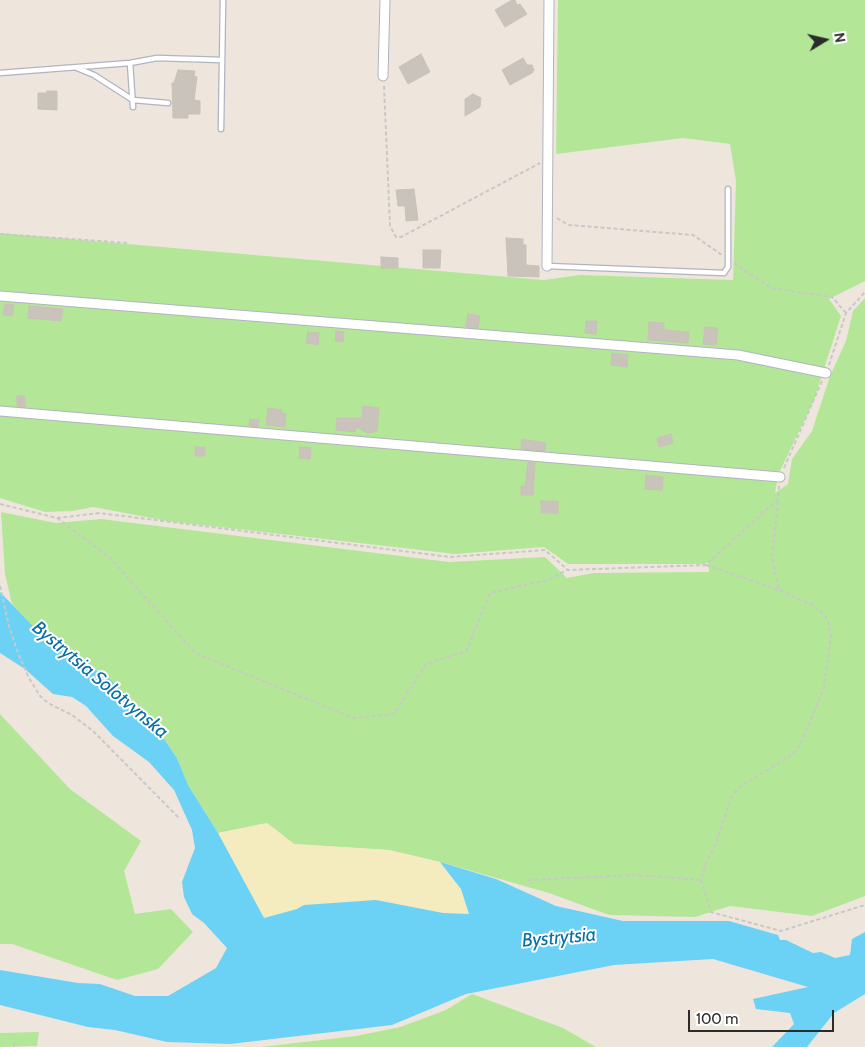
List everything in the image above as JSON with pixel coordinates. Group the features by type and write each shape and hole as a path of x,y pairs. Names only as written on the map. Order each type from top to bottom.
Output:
{"street":[{"path":"383,76 384,0"},
{"path":"546,266 549,0"},
{"path":"0,296 738,355 826,373"},
{"path":"0,411 780,477"}],"lane":[{"path":"221,129 222,0"},
{"path":"0,73 130,64 157,58 222,60"},
{"path":"130,64 133,107"},
{"path":"75,68 100,79 133,100 168,103"},
{"path":"546,266 720,274 726,270 728,259 728,189"}],"path":[{"path":"383,76 390,226 396,237 401,237 548,158"},
{"path":"547,212 569,224 693,235 771,288 832,297 846,313"},
{"path":"0,234 129,243"},
{"path":"779,590 772,556 780,477 826,373 846,313 865,292"},
{"path":"706,565 778,499"},
{"path":"0,504 57,518 99,513 450,557 545,550 568,570"},
{"path":"57,518 109,557 196,652 353,718 394,714 426,664 466,651 490,593 548,580 568,570 706,565 779,590 812,605 825,615 828,621 830,649 824,688 795,751 735,790 701,880 711,912 749,920 781,931 865,905"},
{"path":"0,586 6,615 18,653 29,678 40,696 48,703 72,715 93,731 179,818"},
{"path":"528,880 635,875 701,880"}],"green space":[{"path":"558,0 865,0 865,281 829,299 841,316 814,400 778,475 775,493 788,484 792,459 812,431 830,376 846,341 853,311 865,298 865,896 812,916 730,906 695,917 609,915 549,893 440,862 389,850 294,844 267,823 218,833 188,785 177,758 151,720 129,711 103,673 88,665 31,624 12,604 5,574 1,512 56,523 101,519 449,562 545,557 567,578 594,573 709,572 708,562 705,564 568,564 544,547 455,554 167,521 93,507 73,511 45,512 0,498 0,233 544,280 580,275 733,280 736,181 730,144 683,138 556,154"},
{"path":"0,714 70,789 141,841 124,871 135,914 171,909 193,932 158,969 117,980 12,944 0,944"},
{"path":"472,994 563,1028 596,1047 261,1047 356,1036 400,1027 446,1010"},
{"path":"39,1032 37,1046 0,1047 0,1033"}],"sand":[{"path":"267,823 294,844 389,850 440,862 461,889 469,914 304,905 297,909 264,918 218,833"}],"water":[{"path":"0,592 31,624 112,681 121,692 129,711 151,720 177,758 188,785 218,833 264,918 297,909 304,905 376,900 443,913 469,914 461,889 440,862 496,879 556,906 623,921 729,921 778,935 780,940 786,940 813,953 821,952 835,958 850,955 852,939 865,932 865,994 834,1013 807,1047 772,1047 794,1024 790,1013 756,1009 753,999 808,987 713,959 614,965 466,994 392,1025 230,1044 167,1042 115,1030 88,1027 0,1005 0,970 78,983 100,984 135,996 168,996 216,968 227,948 204,923 192,914 184,897 182,882 195,848 192,830 174,790 149,762 113,736 86,706 72,697 53,694 25,669 0,653"}],"building":[{"path":"515,0 517,5 520,4 527,14 505,27 495,10"},
{"path":"421,54 430,72 408,84 399,67"},
{"path":"523,58 527,65 532,65 534,70 510,85 502,70"},
{"path":"178,70 195,71 194,76 197,77 194,100 200,101 200,114 188,114 188,118 173,118 172,83 174,83"},
{"path":"47,91 57,91 57,110 38,109 38,93 47,93"},
{"path":"473,94 481,98 480,107 465,116 465,99"},
{"path":"414,189 418,220 406,221 405,206 398,206 396,190"},
{"path":"506,238 523,239 523,245 526,245 526,265 539,266 539,277 508,276"},
{"path":"423,250 441,250 440,268 423,268"},
{"path":"381,257 398,258 398,268 381,268"},
{"path":"5,304 14,305 12,316 3,315"},
{"path":"29,306 63,309 61,321 28,318"},
{"path":"468,314 480,316 478,328 466,327"},
{"path":"586,321 597,321 596,334 585,333"},
{"path":"649,322 664,323 664,330 689,332 688,343 648,340"},
{"path":"705,327 718,328 716,345 703,344"},
{"path":"336,331 344,332 343,342 335,341"},
{"path":"308,332 319,333 318,345 306,343"},
{"path":"612,353 628,355 627,367 611,365"},
{"path":"17,396 25,396 25,407 17,406"},
{"path":"363,406 379,408 377,431 368,433 356,427 355,432 336,430 337,418 362,418"},
{"path":"268,408 282,410 282,413 286,414 285,427 266,425"},
{"path":"250,419 259,420 258,427 249,426"},
{"path":"671,434 673,443 659,447 657,438"},
{"path":"522,439 546,443 545,451 521,449"},
{"path":"195,447 205,447 205,456 195,456"},
{"path":"300,447 311,448 310,459 299,458"},
{"path":"528,462 535,463 533,495 521,495 521,486 525,487"},
{"path":"646,475 663,477 662,490 645,489"},
{"path":"541,501 558,501 558,513 541,513"}],"water label":[{"name":"Bystrytsia Solotvynska","path":"100,680"},
{"name":"Bystrytsia","path":"559,938"}]}
